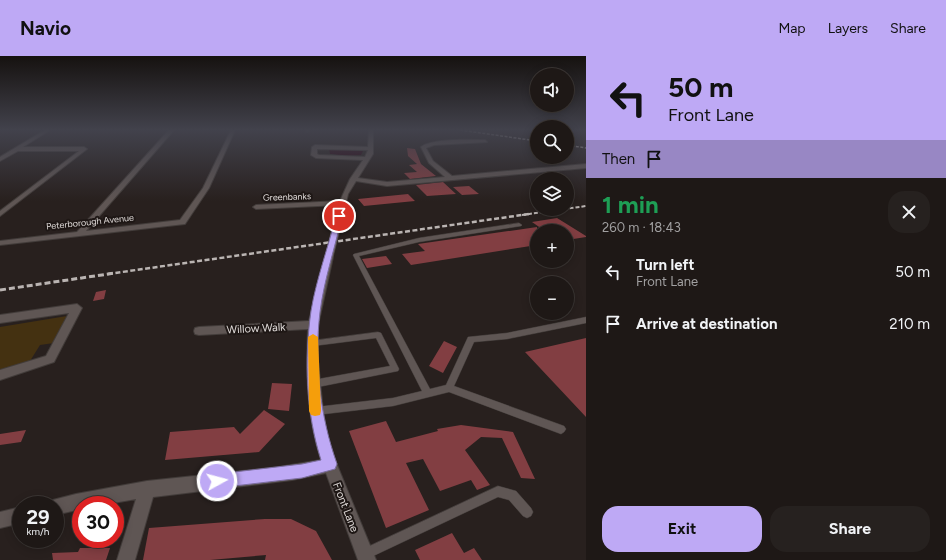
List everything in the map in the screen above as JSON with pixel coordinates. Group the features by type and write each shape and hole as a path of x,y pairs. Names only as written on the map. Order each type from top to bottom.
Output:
{"street":[{"path":"0,159 9,154"},
{"path":"0,214 78,154"},
{"path":"80,233 151,154"},
{"name":"Peterborough Avenue","path":"0,242 182,222 206,188 222,154"},
{"path":"314,154 314,155 318,157 366,159"},
{"name":"Front Lane","path":"366,557 320,435 313,384 313,325 342,203 348,188 368,154"},
{"path":"426,154 431,162 450,178"},
{"path":"348,188 586,166"},
{"path":"353,179 387,184"},
{"name":"Greenbanks","path":"256,207 342,203"},
{"path":"0,319 77,308 50,359 0,375"},
{"name":"Willow Walk","path":"199,331 313,325"},
{"path":"64,505 86,499 147,489 302,471 330,464"},
{"path":"126,560 147,489"},
{"path":"0,520 12,517"}],"lane":[{"path":"428,393 356,255 419,240 519,225"},
{"path":"449,388 471,339 507,336 586,320"},
{"path":"313,343 378,335 395,369 313,384"},
{"path":"316,411 393,402 449,388 561,429"},
{"path":"366,557 498,491 512,495 528,512"}],"shaded area":[{"path":"330,154 362,154 361,155 347,156"},
{"path":"67,316 54,343 40,345 30,361 0,370 0,327"}],"building":[{"path":"408,154 417,154 421,164 436,176 410,179 404,173 417,172 409,165 417,164 408,156"},
{"path":"443,182 456,194 427,196 416,185"},
{"path":"469,186 479,194 462,195 453,187"},
{"path":"408,194 415,201 364,206 358,199"},
{"path":"557,218 567,224 535,224 532,222"},
{"path":"530,228 530,246 411,265 402,254 425,251 418,244"},
{"path":"574,229 586,236 574,239"},
{"path":"386,256 392,264 367,268 362,259"},
{"path":"106,290 104,299 93,301 96,292"},
{"path":"586,338 586,417 525,352"},
{"path":"444,341 457,347 443,373 429,366"},
{"path":"272,383 292,384 289,411 268,409"},
{"path":"264,410 285,424 259,452 165,460 170,432 234,427 240,434"},
{"path":"386,421 396,442 438,431 437,429 461,425 513,432 535,479 521,478 502,438 481,437 465,450 490,485 477,490 471,480 440,491 423,459 406,463 429,510 386,528 349,431"},
{"path":"26,430 21,442 0,445 0,434"},
{"path":"265,519 291,519 316,531 332,560 265,560 266,555 210,560 143,560 149,528"},
{"path":"452,533 464,553 474,548 482,560 420,560 415,550"},
{"path":"80,548 110,548 106,560 53,560 52,553 78,552"}],"railway":[{"path":"522,215 586,206"},
{"path":"115,273 529,214"},
{"path":"0,290 115,273"},
{"path":"108,274 115,273"}],"slow traffic":[{"path":"313,337 312,361 315,411"}],"route":[{"path":"217,481 302,471 330,464 320,435 316,411 312,361 313,325 339,216"}]}
